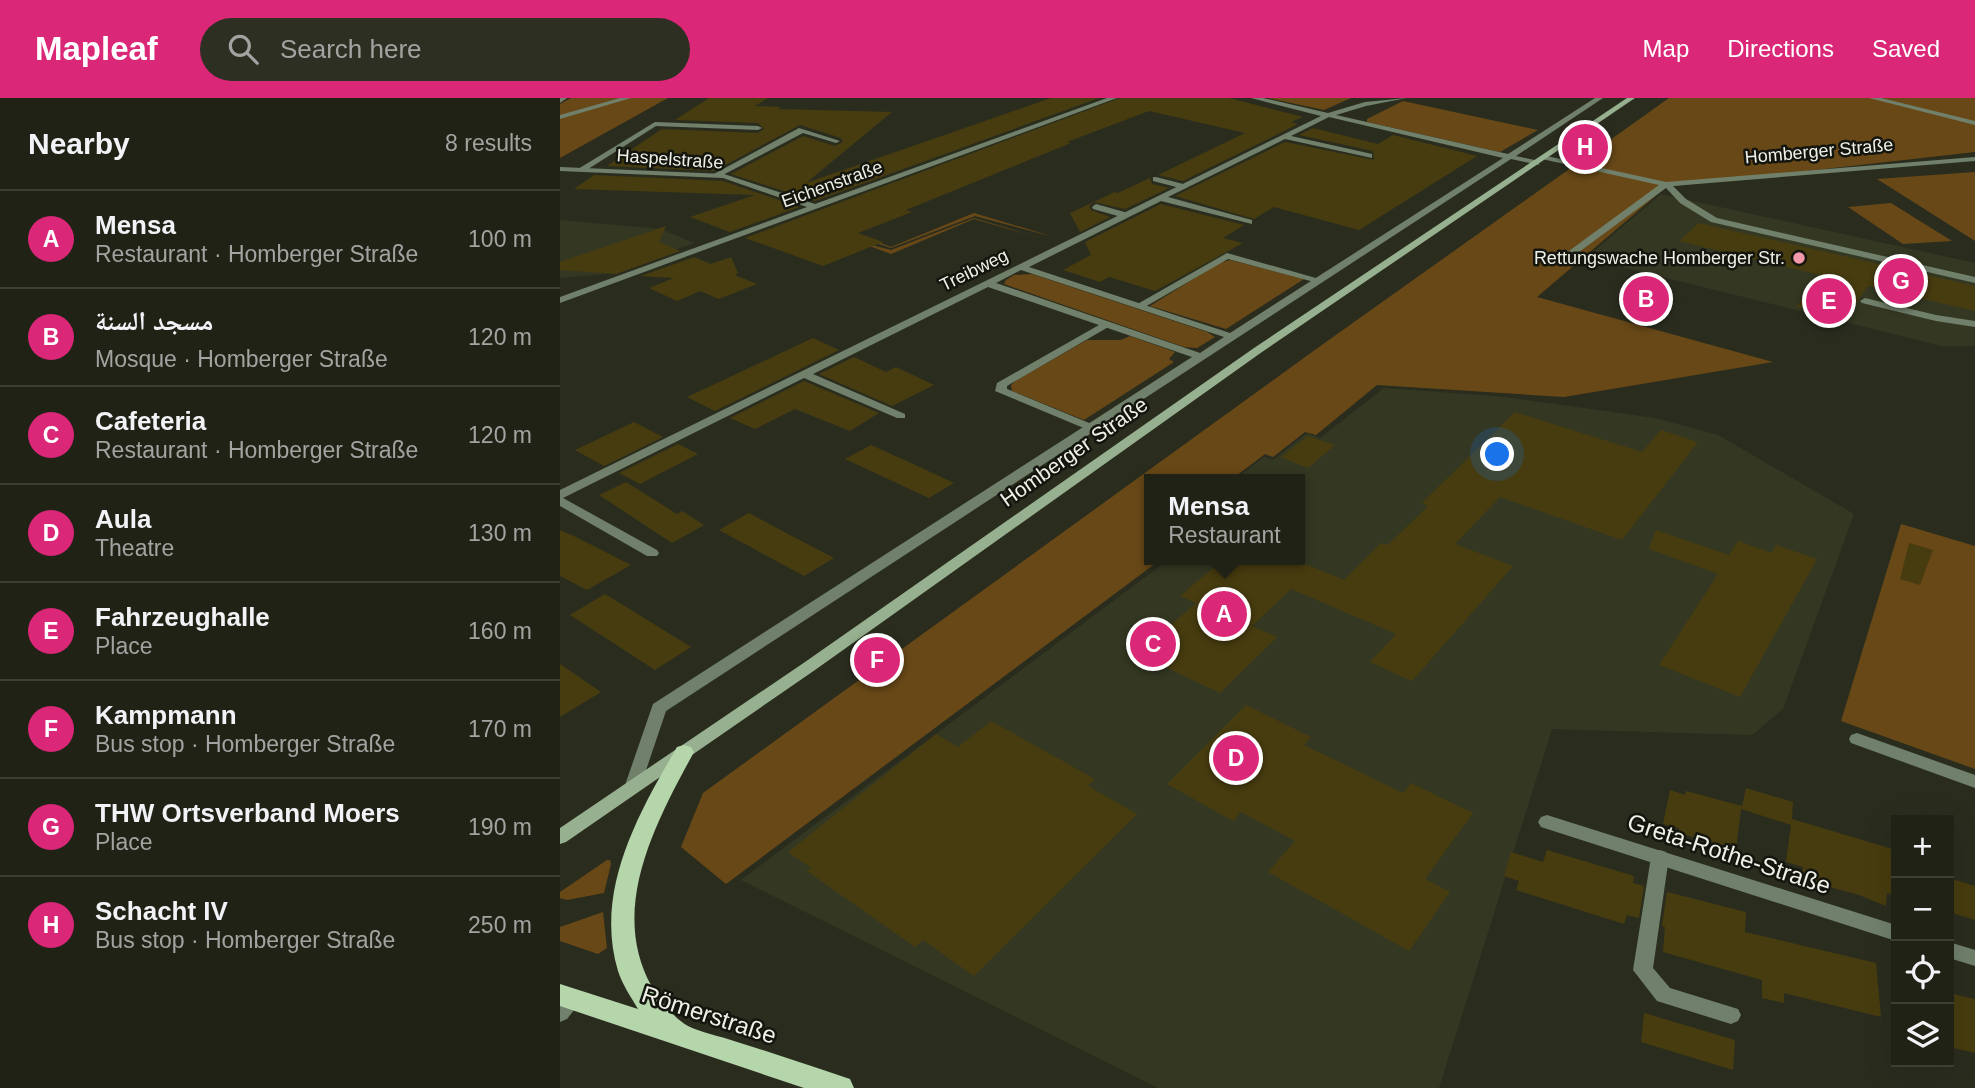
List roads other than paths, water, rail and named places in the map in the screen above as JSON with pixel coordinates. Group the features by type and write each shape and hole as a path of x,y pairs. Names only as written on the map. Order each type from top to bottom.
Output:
{"main road":[{"name":"Homberger Straße","path":"560,837 1258,350 1632,98"},
{"path":"679,1034 648,1004 631,972 621,916 636,845 653,807 684,752"},
{"name":"Römerstraße","path":"564,1002 679,1034 841,1088"}],"street":[{"path":"560,117 628,98"},
{"name":"Eichenstraße","path":"560,300 1114,98"},
{"name":"Treibweg","path":"1254,98 1510,157 1540,160"},
{"name":"Treibweg","path":"560,495 1328,115 1365,104 1404,98"},
{"name":"Homberger Straße","path":"632,788 659,708 1600,98"},
{"name":"Homberger Straße","path":"1872,98 1975,123"},
{"path":"582,169 655,124 758,128"},
{"path":"716,176 802,130 836,141"},
{"path":"1285,137 1369,156"},
{"name":"Homberger Straße","path":"1540,160 1666,184 1975,159"},
{"name":"Haspelstraße","path":"560,169 716,176 748,183 816,206"},
{"path":"1156,179 1184,187"},
{"path":"1561,261 1666,184 1683,201 1714,220 1975,280"},
{"path":"1161,198 1249,222"},
{"path":"1096,207 1125,215"},
{"path":"1139,306 1227,256 1318,280"},
{"path":"1020,267 1230,336"},
{"path":"987,283 1199,356"},
{"path":"1865,301 1936,318 1975,324"},
{"path":"1090,427 1001,391 1001,385 1106,324"},
{"path":"803,374 901,416"},
{"path":"560,501 652,553"},
{"path":"1857,739 1975,782"},
{"name":"Greta-Rothe-Straße","path":"1547,822 1891,931"},
{"path":"1660,857 1643,970 1664,995 1731,1015"},
{"path":"1954,952 1975,958"}],"place":[{"name":"Schacht IV","path":"1585,147"},
{"name":"Rettungswache Homberger Str.","path":"1799,258"},
{"name":"THW Ortsverband Moers","path":"1901,281"},
{"name":"مسجد السنة","path":"1646,299"},
{"name":"Fahrzeughalle","path":"1829,301"},
{"name":"Mensa","path":"1224,614"},
{"name":"Cafeteria","path":"1153,644"},
{"name":"Kampmann","path":"877,660"},
{"name":"Aula","path":"1236,758"}]}
